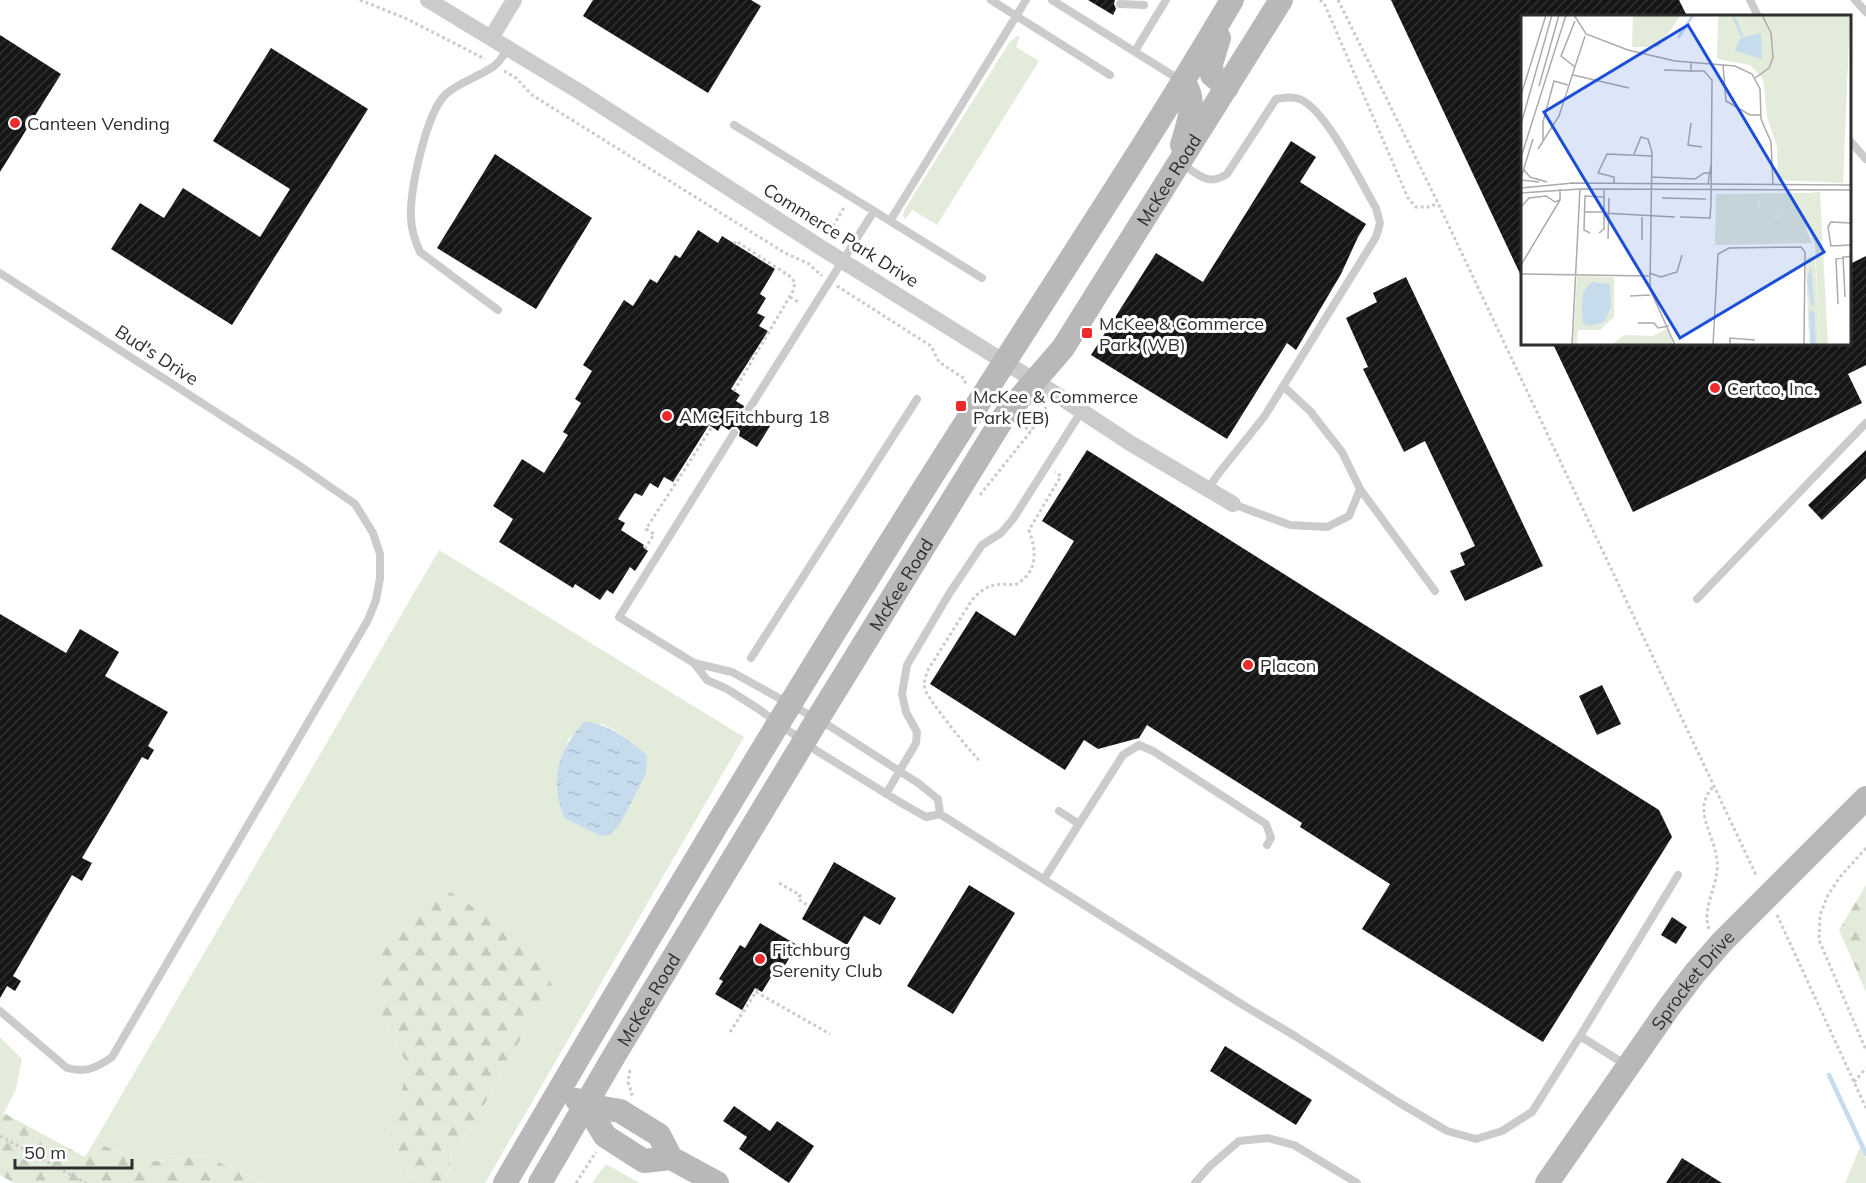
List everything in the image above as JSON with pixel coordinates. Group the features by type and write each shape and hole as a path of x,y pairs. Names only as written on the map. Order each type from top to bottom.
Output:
{"main road":[{"name":"McKee Road","path":"540,1183 804,741 1005,415 1063,348 1281,0"},
{"name":"McKee Road","path":"505,1183 587,1039 663,918 784,714 1183,82 1231,2"},
{"path":"1227,87 1212,75 1211,64 1231,2"},
{"path":"1178,162 1191,107 1190,92 1183,82"},
{"name":"Sprocket Drive","path":"1547,1183 1670,1006 1722,942 1866,798"},
{"path":"559,1090 586,1106 605,1136 644,1161 671,1158 717,1183"}],"street":[{"name":"Commerce Park Drive","path":"428,0 508,48 1081,412 1233,504"},
{"path":"491,38 514,0"}],"lane":[{"path":"991,0 1110,75"},
{"path":"890,221 1026,0"},
{"path":"1052,0 1183,82"},
{"path":"1135,51 1166,0"},
{"path":"1750,0 1758,15"},
{"path":"1855,0 1866,12"},
{"path":"1120,4 1143,2 1158,13"},
{"path":"498,310 420,252 414,239 410,218 413,181 429,125 439,103 446,94 495,66 508,48"},
{"path":"1178,162 1207,180 1218,180 1227,174 1276,99 1301,99 1325,119 1376,208 1380,223 1376,237 1264,417 1208,489"},
{"path":"734,125 982,278"},
{"path":"1851,142 1866,159"},
{"path":"749,409 874,211"},
{"name":"Bud's Drive","path":"0,273 297,464 355,504 373,533 380,554 380,578 376,600 368,620 111,1057 95,1068 80,1071 66,1068 0,1011"},
{"path":"1283,386 1310,411 1342,452 1360,489 1436,591"},
{"path":"751,658 917,399"},
{"path":"886,794 916,743 917,732 906,712 902,694 907,665 982,545 1001,533 1047,467 1081,412"},
{"path":"1697,599 1866,423"},
{"path":"734,433 619,617 694,663 732,672 784,714 804,741 886,794 926,817 940,814 1398,1102 1448,1131 1476,1139 1502,1131 1532,1112 1678,875"},
{"path":"1233,504 1290,525 1327,527 1349,516 1360,489"},
{"path":"694,663 707,680 784,714 817,720 900,771 938,799 940,814"},
{"path":"1044,879 1123,755 1139,745 1153,751 1266,824 1270,838 1267,845"},
{"path":"1059,811 1079,824"},
{"path":"1580,1036 1629,1067"},
{"path":"1195,1183 1210,1166 1239,1142 1268,1138 1294,1145 1357,1183"}],"path":[{"path":"360,0 405,18 469,50 516,78 532,95 785,253 809,264 818,274 931,346 939,362 965,379 967,382 964,389"},
{"path":"1320,0 1324,3 1408,198 1416,207 1429,207 1438,203"},
{"path":"1338,0 1438,203 1757,877"},
{"path":"833,226 851,197"},
{"path":"734,244 736,242 791,277 795,284 790,297 734,391"},
{"path":"790,297 800,304 806,294"},
{"path":"1028,435 1047,406"},
{"path":"1019,424 1031,431"},
{"path":"645,549 654,534 646,529 712,427"},
{"path":"980,760 960,740 931,700 925,690 924,680 940,650 980,591 996,584 1015,585 1030,573 1035,551 1029,530 1061,476 1047,467"},
{"path":"1708,929 1705,919 1716,881 1717,860 1702,804 1706,794 1714,786"},
{"path":"1866,848 1840,877 1828,895 1821,915 1819,940 1866,1050"},
{"path":"779,883 800,895 798,899 809,906"},
{"path":"1777,915 1866,1108"},
{"path":"730,1032 757,991 830,1034"},
{"path":"630,1066 628,1082 632,1094"},
{"path":"1854,1082 1866,1068"},
{"path":"0,1136 86,1183"},
{"path":"576,1183 593,1156"}],"green space":[{"path":"1020,36 1016,47 1039,61 937,225 912,210 905,220 903,215 905,209 1009,43"},
{"path":"439,550 744,737 485,1183 439,1183 447,1178 451,1155 479,1114 530,1022 555,989 381,1014 406,1062 397,1169 421,1183 263,1183 206,1156 147,1162 94,1142","holes":["602,724 619,733 647,755 564,818 557,787 562,759 569,738"]},
{"path":"1866,885 1866,992 1839,930"},
{"path":"450,892 526,942 555,990 530,1022 479,1114 451,1155 447,1178 439,1183 421,1183 397,1169 388,1149 403,1086 406,1062 381,1014 379,968 386,935 416,908"},
{"path":"0,1037 22,1059 16,1089 4,1113 0,1111"},
{"path":"0,1111 85,1157 94,1142 147,1162 206,1156 263,1183 14,1183 0,1175"},
{"path":"1860,1147 1866,1158 1866,1183 1845,1183"},
{"path":"606,1164 640,1183 592,1183"}],"water":[{"path":"585,721 611,729 647,755 646,774 620,824 611,834 601,836 564,818 557,791 557,778 563,754 568,743"}],"building":[{"path":"593,0 751,0 761,6 708,93 583,16"},
{"path":"1088,0 1115,0 1116,9 1113,15"},
{"path":"1391,0 1679,0 1686,15 1521,15 1521,276"},
{"name":"Canteen Vending","path":"0,35 61,74 0,172"},
{"path":"271,48 368,109 232,325 111,249 140,203 164,218 183,188 260,237 290,189 213,141"},
{"path":"1291,141 1316,157 1300,182 1366,224 1341,274 1296,350 1287,343 1227,439 1091,355 1156,253 1203,282"},
{"path":"495,154 592,218 536,309 437,248"},
{"name":"AMC Fitchburg 18","path":"698,230 718,243 722,236 775,269 760,294 766,298 757,313 765,317 759,326 768,331 731,389 740,395 736,401 744,406 745,414 755,412 772,423 757,447 739,436 740,431 737,427 729,430 721,425 718,431 709,425 673,482 664,477 658,488 650,483 642,496 635,493 618,519 625,523 621,530 644,545 643,547 648,551 635,571 630,567 613,594 607,590 600,600 575,584 573,588 499,542 513,519 493,506 522,459 544,473 568,435 563,432 581,403 575,399 592,371 583,365 624,300 633,306 650,279 657,283 675,255 680,258"},
{"name":"Certco, Inc.","path":"1866,256 1866,365 1848,374 1862,403 1633,512 1553,345 1851,345 1851,264"},
{"path":"1406,277 1543,566 1465,601 1450,571 1465,565 1460,553 1475,546 1425,441 1404,452 1363,369 1368,367 1346,318 1377,302 1373,293"},
{"name":"Placon","path":"1087,450 1659,810 1672,837 1543,1042 1362,929 1390,884 1300,827 1302,823 1147,725 1139,738 1098,749 1084,740 1065,770 930,684 976,611 1015,636 1074,541 1042,521"},
{"path":"1866,450 1866,478 1822,520 1808,505"},
{"path":"0,614 66,653 80,629 119,652 105,676 168,712 148,746 154,750 148,760 142,757 82,858 92,863 82,881 72,875 13,976 21,981 15,991 7,986 0,998"},
{"path":"1602,685 1621,724 1597,735 1579,696"},
{"path":"834,862 896,898 880,925 864,916 847,945 802,919"},
{"path":"969,885 1015,913 953,1014 907,986"},
{"path":"1672,917 1687,927 1676,944 1661,935"},
{"name":"Fitchburg Serenity Club","path":"760,923 797,945 781,972 776,969 762,992 755,988 742,1010 715,994 723,981 719,979 740,945 745,948"},
{"path":"1225,1046 1312,1100 1296,1125 1210,1071"},
{"path":"734,1106 770,1131 777,1121 814,1146 789,1183 739,1149 747,1137 723,1121"},
{"path":"1682,1158 1722,1183 1666,1183"}],"waterway":[{"path":"1829,1075 1866,1154"}],"place":[{"name":"Canteen Vending","path":"15,123"},
{"name":"McKee & Commerce Park (WB)","path":"1087,333"},
{"name":"Certco, Inc.","path":"1715,388"},
{"name":"McKee & Commerce Park (EB)","path":"961,406"},
{"name":"AMC Fitchburg 18","path":"667,416"},
{"name":"Placon","path":"1248,665"},
{"name":"Fitchburg Serenity Club","path":"760,959"}]}
